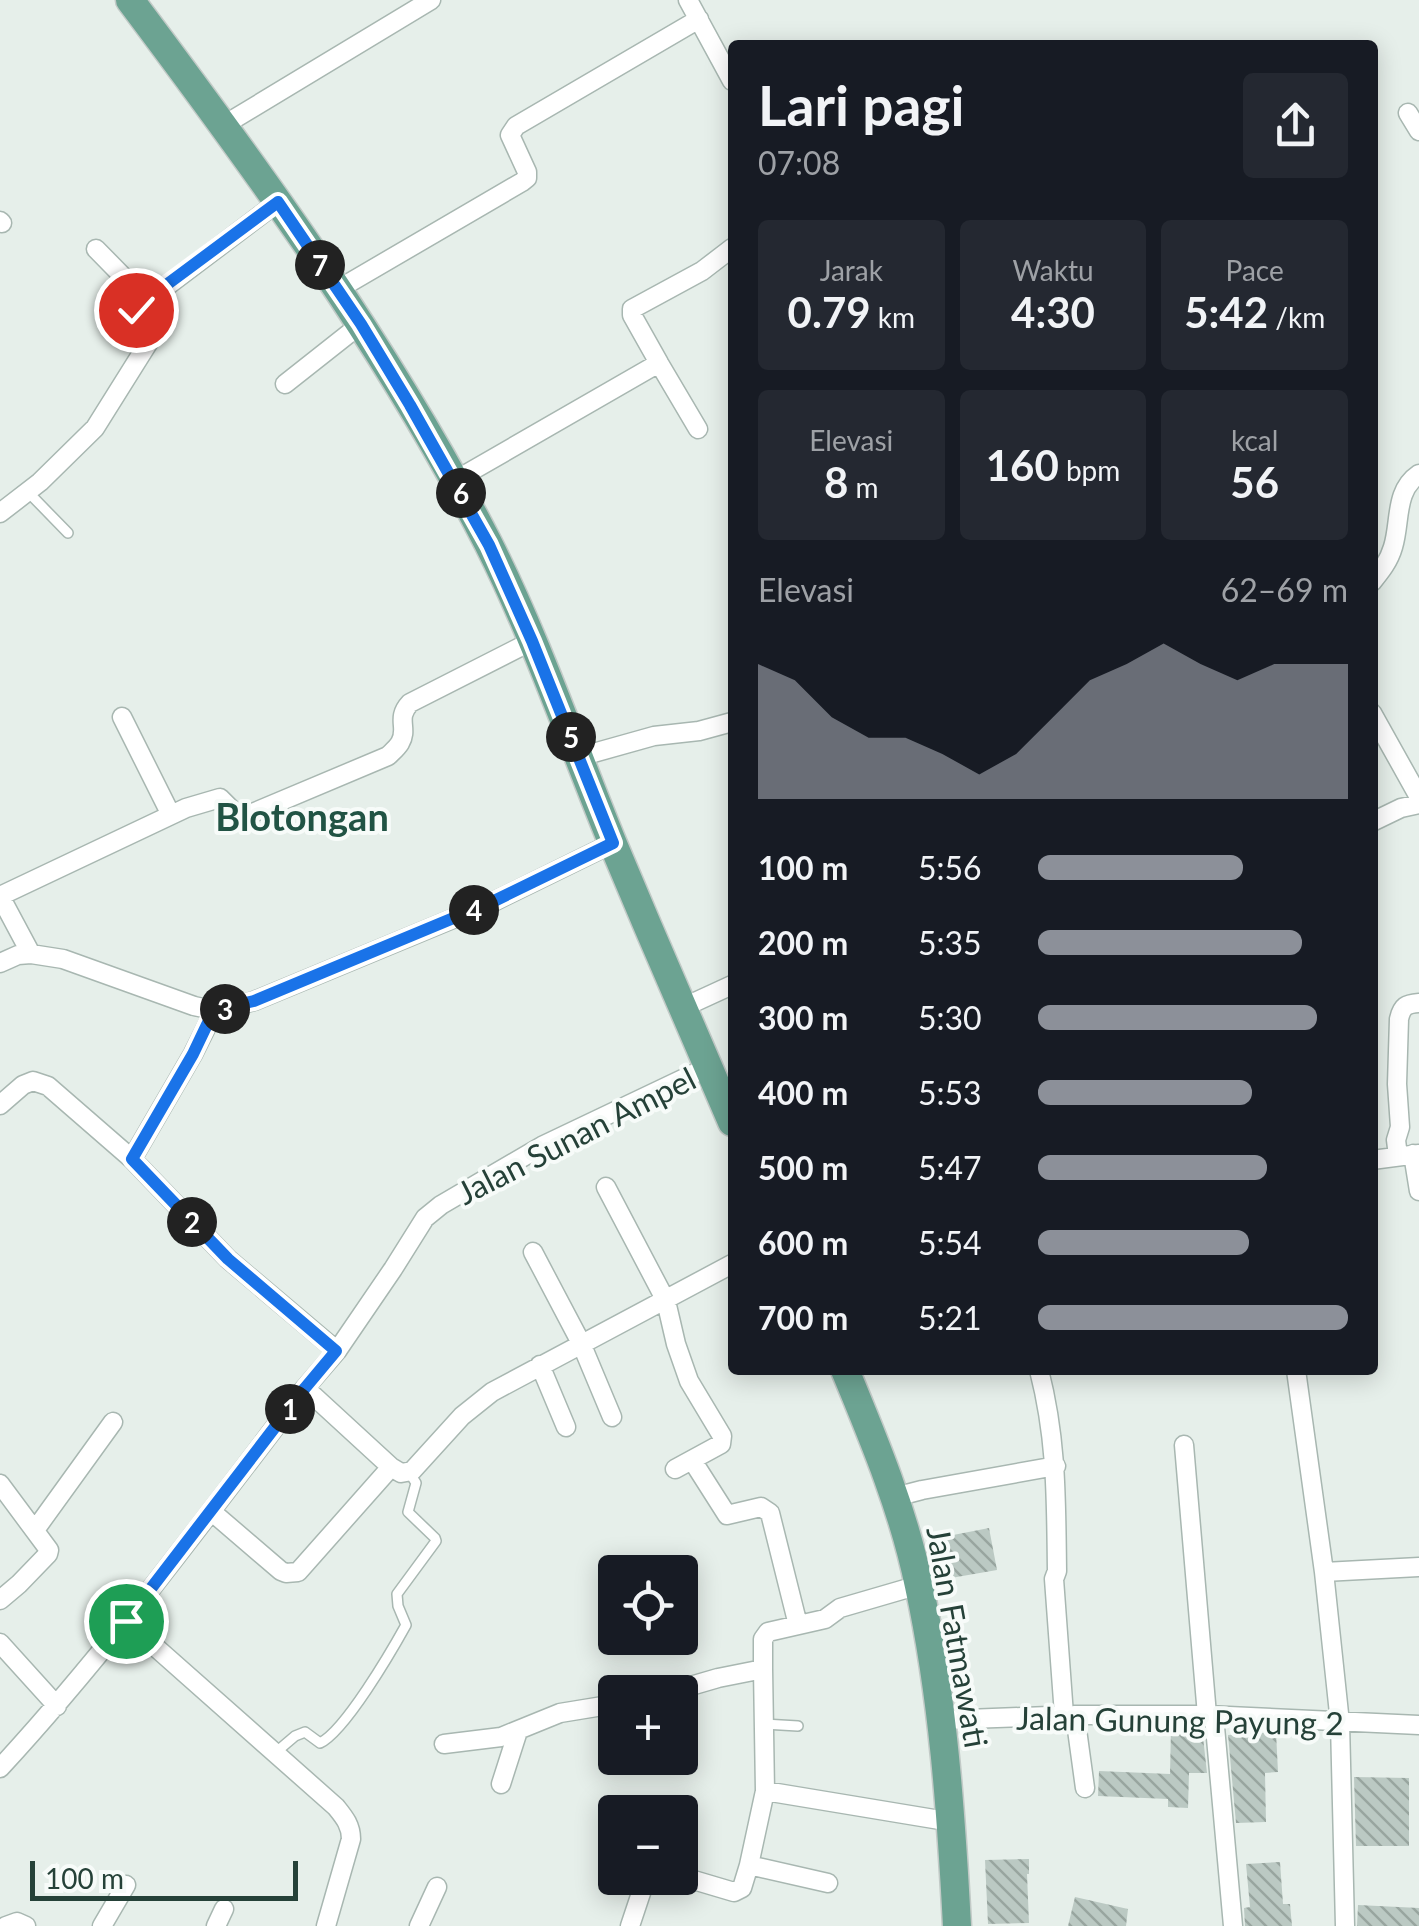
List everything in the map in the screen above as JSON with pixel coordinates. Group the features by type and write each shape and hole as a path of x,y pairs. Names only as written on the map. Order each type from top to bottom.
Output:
{"main road":[{"path":"130,0 224,125 361,324 489,545 728,1113"},
{"name":"Jalan Fatmawati","path":"846,1375 894,1498 919,1584 941,1720 952,1822 957,1926"}],"street":[{"path":"224,125 431,0"},
{"path":"688,0 728,73"},
{"path":"338,290 522,182 527,172 510,135 516,126 699,19"},
{"path":"1408,113 1419,131"},
{"path":"0,513 28,492 95,428 152,338 153,332 136,312 138,308 278,202"},
{"path":"96,250 146,300"},
{"path":"698,429 632,309 702,271 728,251"},
{"path":"285,384 361,324"},
{"path":"454,481 659,364"},
{"path":"1378,574 1393,548 1405,486 1419,474"},
{"path":"32,954 0,896 198,803 220,798 243,816 388,756 401,742 404,708 410,703 532,641"},
{"path":"122,717 171,815"},
{"path":"580,757 654,736 728,723"},
{"path":"1378,724 1419,801 1378,819"},
{"path":"0,963 32,954 63,959 214,1010 254,1001 473,910 613,843"},
{"path":"682,1008 728,987"},
{"path":"1419,1003 1405,1005 1399,1019 1400,1127 1396,1140 1410,1155 1419,1191"},
{"path":"132,1159 214,1010"},
{"name":"Jalan Sunan Ampel","path":"0,1768 126,1621 336,1351 425,1218 542,1146 708,1067"},
{"path":"0,1105 33,1081 48,1086 132,1159 228,1259 336,1351"},
{"path":"1378,1159 1410,1155"},
{"path":"606,1187 666,1301 690,1382 722,1436 721,1444 675,1469"},
{"path":"533,1252 581,1343 612,1417"},
{"path":"211,1511 281,1571 292,1574 305,1566 400,1470 477,1403 512,1379 728,1266"},
{"path":"540,1365 566,1427"},
{"path":"1040,1375 1056,1466 1054,1578 1069,1715 1085,1788"},
{"path":"1297,1375 1340,1723 1345,1926"},
{"path":"305,1388 400,1470"},
{"path":"36,1530 113,1422"},
{"path":"1184,1445 1233,1926"},
{"path":"692,1460 726,1511 761,1507 770,1513 798,1625"},
{"path":"894,1498 1056,1466"},
{"path":"0,1484 48,1547 48,1554 0,1600"},
{"path":"1324,1572 1419,1567"},
{"path":"698,1881 734,1892 742,1888 765,1791 765,1636 768,1632 825,1620 840,1608 919,1584"},
{"path":"126,1621 336,1807 351,1830 351,1839 326,1926"},
{"path":"0,1643 57,1706"},
{"path":"698,1684 763,1669"},
{"path":"444,1744 500,1737 560,1713 598,1707"},
{"name":"Jalan Gunung Payung 2","path":"941,1720 1069,1715 1210,1716 1419,1725"},
{"path":"501,1784 518,1731"},
{"path":"765,1791 952,1822"},
{"path":"748,1865 828,1883"},
{"path":"102,1926 126,1884"},
{"path":"418,1926 437,1887"},
{"path":"630,1926 640,1895"},
{"path":"6,1926 17,1922 26,1926"}],"lane":[{"path":"28,492 68,533"},
{"path":"275,1753 305,1732 320,1743 329,1738 359,1700 406,1625 397,1594 436,1541 408,1512 416,1483 400,1470"},
{"path":"764,1724 798,1726"}],"building":[{"path":"989,1528 997,1570 951,1578 943,1537"},
{"path":"1171,1728 1202,1728 1207,1773 1189,1773 1188,1808 1168,1807 1168,1799 1098,1796 1099,1771 1170,1774"},
{"path":"1276,1732 1278,1772 1265,1773 1266,1822 1236,1823 1228,1735"},
{"path":"1354,1777 1409,1778 1409,1846 1356,1846"},
{"path":"1029,1859 1029,1923 988,1924 985,1860"},
{"path":"1280,1862 1283,1904 1290,1904 1292,1926 1245,1926 1244,1908 1250,1907 1246,1864"},
{"path":"1075,1897 1128,1909 1126,1926 1068,1926"},
{"path":"1358,1905 1419,1908 1419,1926 1357,1926"}],"district":[{"name":"Blotongan","path":"302,816"}],"route":[{"path":"126,1621 336,1351 228,1259 132,1159 214,1010 254,1001 492,902 613,843 489,545 361,324 278,202 136,310"}]}
